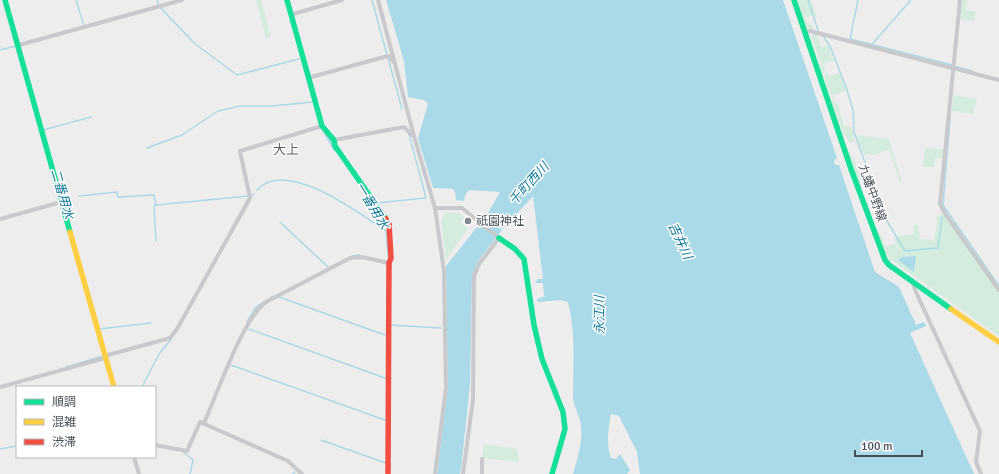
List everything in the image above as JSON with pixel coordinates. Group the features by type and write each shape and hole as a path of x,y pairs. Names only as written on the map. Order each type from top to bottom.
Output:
{"street":[{"path":"5,0 114,386"},
{"path":"19,46 182,0"},
{"path":"287,0 323,128 334,140 335,146 389,224 388,474"},
{"path":"292,15 342,0"},
{"path":"378,0 414,136 436,208 444,271 446,373 445,402 435,474"},
{"name":"九蟠中野線","path":"794,0 883,256 889,265 999,342"},
{"path":"960,0 941,207 999,290"},
{"path":"805,32 810,31 999,80"},
{"path":"309,77 387,56 395,62"},
{"path":"334,140 404,127 414,136"},
{"path":"0,387 170,338 177,329 250,198 240,151 323,128"},
{"path":"0,219 61,202"},
{"path":"436,208 462,208 515,249 524,259 534,325 542,359 563,412 565,429 552,474"},
{"path":"463,474 473,400 474,276 479,264 499,238"},
{"path":"204,423 243,333 257,308 350,258 362,256 389,261"},
{"path":"913,281 915,290 980,431 976,462 981,474"},
{"path":"156,444 187,451 200,422 288,461 302,474"},
{"path":"134,458 139,474"},
{"path":"482,459 482,474"},
{"path":"291,474 295,469"}],"green space":[{"path":"256,0 261,0 271,37 266,38"},
{"path":"795,0 811,0 816,15 804,18 809,25 812,24 813,30 805,27"},
{"path":"962,0 969,0 966,10 976,12 974,21 960,19"},
{"path":"812,33 817,34 821,47 828,45 834,61 823,64 825,70 822,76 820,64 823,63 820,62 812,40"},
{"path":"826,71 830,75 827,77 839,73 846,90 835,95 832,93 836,101 833,99 827,87 825,78"},
{"path":"953,95 977,99 973,114 952,111"},
{"path":"830,99 838,104 844,126 852,127 854,142 850,142 843,133"},
{"path":"856,135 889,139 902,183 900,183 889,150 872,155 864,155"},
{"path":"846,148 853,157 857,167 861,189"},
{"path":"925,148 944,149 943,158 935,158 934,167 923,167"},
{"path":"446,212 459,213 464,217 461,223 468,229 446,259 441,221"},
{"path":"941,214 945,216 999,293 999,336 890,259 887,254 886,257 873,223 878,229 886,247 895,243 901,252 894,239 898,236 914,234 913,226 915,224 918,225 920,239 934,240 937,222 936,218"},
{"path":"484,444 517,449 519,462 482,458"}],"water":[{"path":"386,0 783,0 837,158 834,160 835,165 839,165 875,272 899,287 916,325 924,322 926,326 910,333 974,474 640,474 637,452 619,416 611,414 608,436 609,453 611,458 616,459 620,454 630,470 627,474 573,474 580,447 581,427 573,400 574,349 571,314 568,302 561,300 538,302 537,299 546,296 544,296 543,283 535,283 538,279 543,279 533,196 503,229 487,215 500,192 469,190 465,195 464,201 456,200 453,189 433,188 418,138 428,104 424,100 408,97 404,61"},
{"path":"485,217 502,230 478,261 472,276 470,385 461,469 460,474 437,474 448,386 446,266"},
{"path":"916,256 914,272 898,260 902,257"}],"waterway":[{"path":"76,0 84,26"},
{"path":"157,0 159,6"},
{"path":"372,0 387,55"},
{"path":"808,0 818,30"},
{"path":"858,0 850,39 952,65"},
{"path":"873,45 911,0"},
{"path":"160,7 194,43 237,75 299,59"},
{"path":"823,36 830,46 847,90 853,110 854,132 884,216 905,251 938,248 942,217"},
{"path":"0,50 16,46"},
{"path":"388,58 402,109"},
{"path":"954,66 972,71"},
{"path":"147,148 182,135 218,111 240,106 273,106 312,102"},
{"path":"43,130 91,117"},
{"path":"950,119 943,205 999,286"},
{"name":"一番用水","path":"326,133 335,149"},
{"path":"376,203 426,198 409,134"},
{"path":"257,190 270,182 286,180 304,184 323,192 386,231 388,256"},
{"path":"79,196 117,192 118,197 154,195 156,205 154,206 156,241"},
{"path":"156,205 248,196"},
{"path":"280,222 329,268"},
{"path":"352,256 360,255"},
{"path":"247,322 256,307 274,296"},
{"path":"279,297 385,335"},
{"path":"99,329 151,323"},
{"path":"391,325 441,328"},
{"path":"249,329 385,378"},
{"path":"143,386 159,354 172,338"},
{"path":"66,367 103,356"},
{"path":"231,365 385,420"},
{"path":"321,440 386,463"},
{"path":"0,449 16,446"},
{"path":"183,452 193,460 190,474"}],"traffic: fast":[{"path":"5,0 70,232"},
{"path":"287,0 322,126 334,140 335,146 386,219"},
{"path":"794,0 851,169 885,260 889,265 951,309"},
{"path":"499,238 515,249 524,259 534,325 542,359 563,412 565,429 552,474"}],"traffic: slow":[{"path":"70,232 114,386"},
{"path":"951,309 999,342"}],"traffic: jam":[{"path":"386,219 389,224 391,258 389,263 388,474"}],"place":[{"name":"祇園神社","path":"468,221"}],"district":[{"name":"大上","path":"286,150"}],"water label":[{"name":"千町西川","path":"529,184"},
{"name":"二番用水","path":"62,194"},
{"name":"吉井川","path":"680,241"},
{"name":"永江川","path":"600,315"}]}
